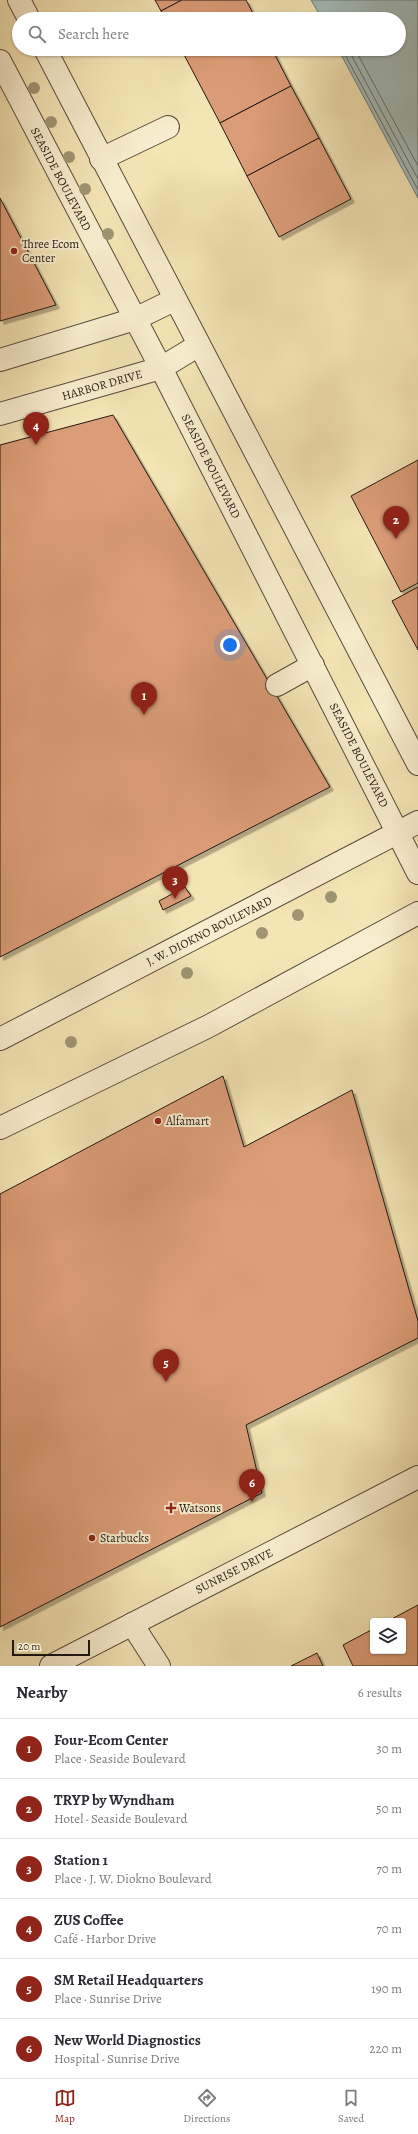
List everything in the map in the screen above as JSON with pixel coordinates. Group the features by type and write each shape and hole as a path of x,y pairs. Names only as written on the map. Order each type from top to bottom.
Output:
{"street":[{"path":"19,0 25,12"},
{"path":"49,56 174,300 418,764"},
{"name":"SEASIDE BOULEVARD","path":"0,61 161,368 418,873"},
{"path":"101,159 168,127"},
{"path":"0,360 135,319 174,300"},
{"name":"HARBOR DRIVE","path":"0,414 161,368 199,346"},
{"path":"277,684 313,665"},
{"name":"J. W. DIOKNO BOULEVARD","path":"0,1039 418,822"},
{"path":"0,1128 209,1026 418,913"},
{"name":"SUNRISE DRIVE","path":"51,1666 418,1477"},
{"path":"132,1624 159,1666"}],"water":[{"path":"311,0 418,0 418,198 342,56 406,56 406,12 318,12"}],"building":[{"path":"155,0 182,0 161,11"},
{"path":"182,0 246,0 252,12 162,12"},
{"path":"185,56 276,56 291,86 220,123"},
{"path":"291,86 319,138 247,176 220,123"},
{"path":"319,138 351,199 279,237 247,176"},
{"name":"Three Ecom Center","path":"0,198 56,305 0,321"},
{"path":"113,415 330,787 0,957 0,445"},
{"path":"418,460 418,583 401,592 351,496"},
{"path":"418,587 418,650 392,601"},
{"path":"185,887 191,896 163,910 159,901"},
{"path":"223,1076 244,1147 352,1090 418,1321 418,1338 246,1425 262,1493 0,1627 0,1194"},
{"path":"418,1605 418,1666 353,1666 343,1645 370,1631 370,1654 406,1654 406,1618 394,1618"},
{"path":"317,1653 323,1666 291,1666"}],"place":[{"name":"Three Ecom Center","path":"14,251"},
{"name":"ZUS Coffee","path":"36,445"},
{"name":"TRYP by Wyndham","path":"396,539"},
{"name":"Four-Ecom Center","path":"144,715"},
{"name":"Station 1","path":"175,899"},
{"name":"Alfamart","path":"158,1121"},
{"name":"SM Retail Headquarters","path":"166,1382"},
{"name":"New World Diagnostics","path":"252,1502"},
{"name":"Watsons","path":"171,1508"},
{"name":"Starbucks","path":"92,1538"}]}
